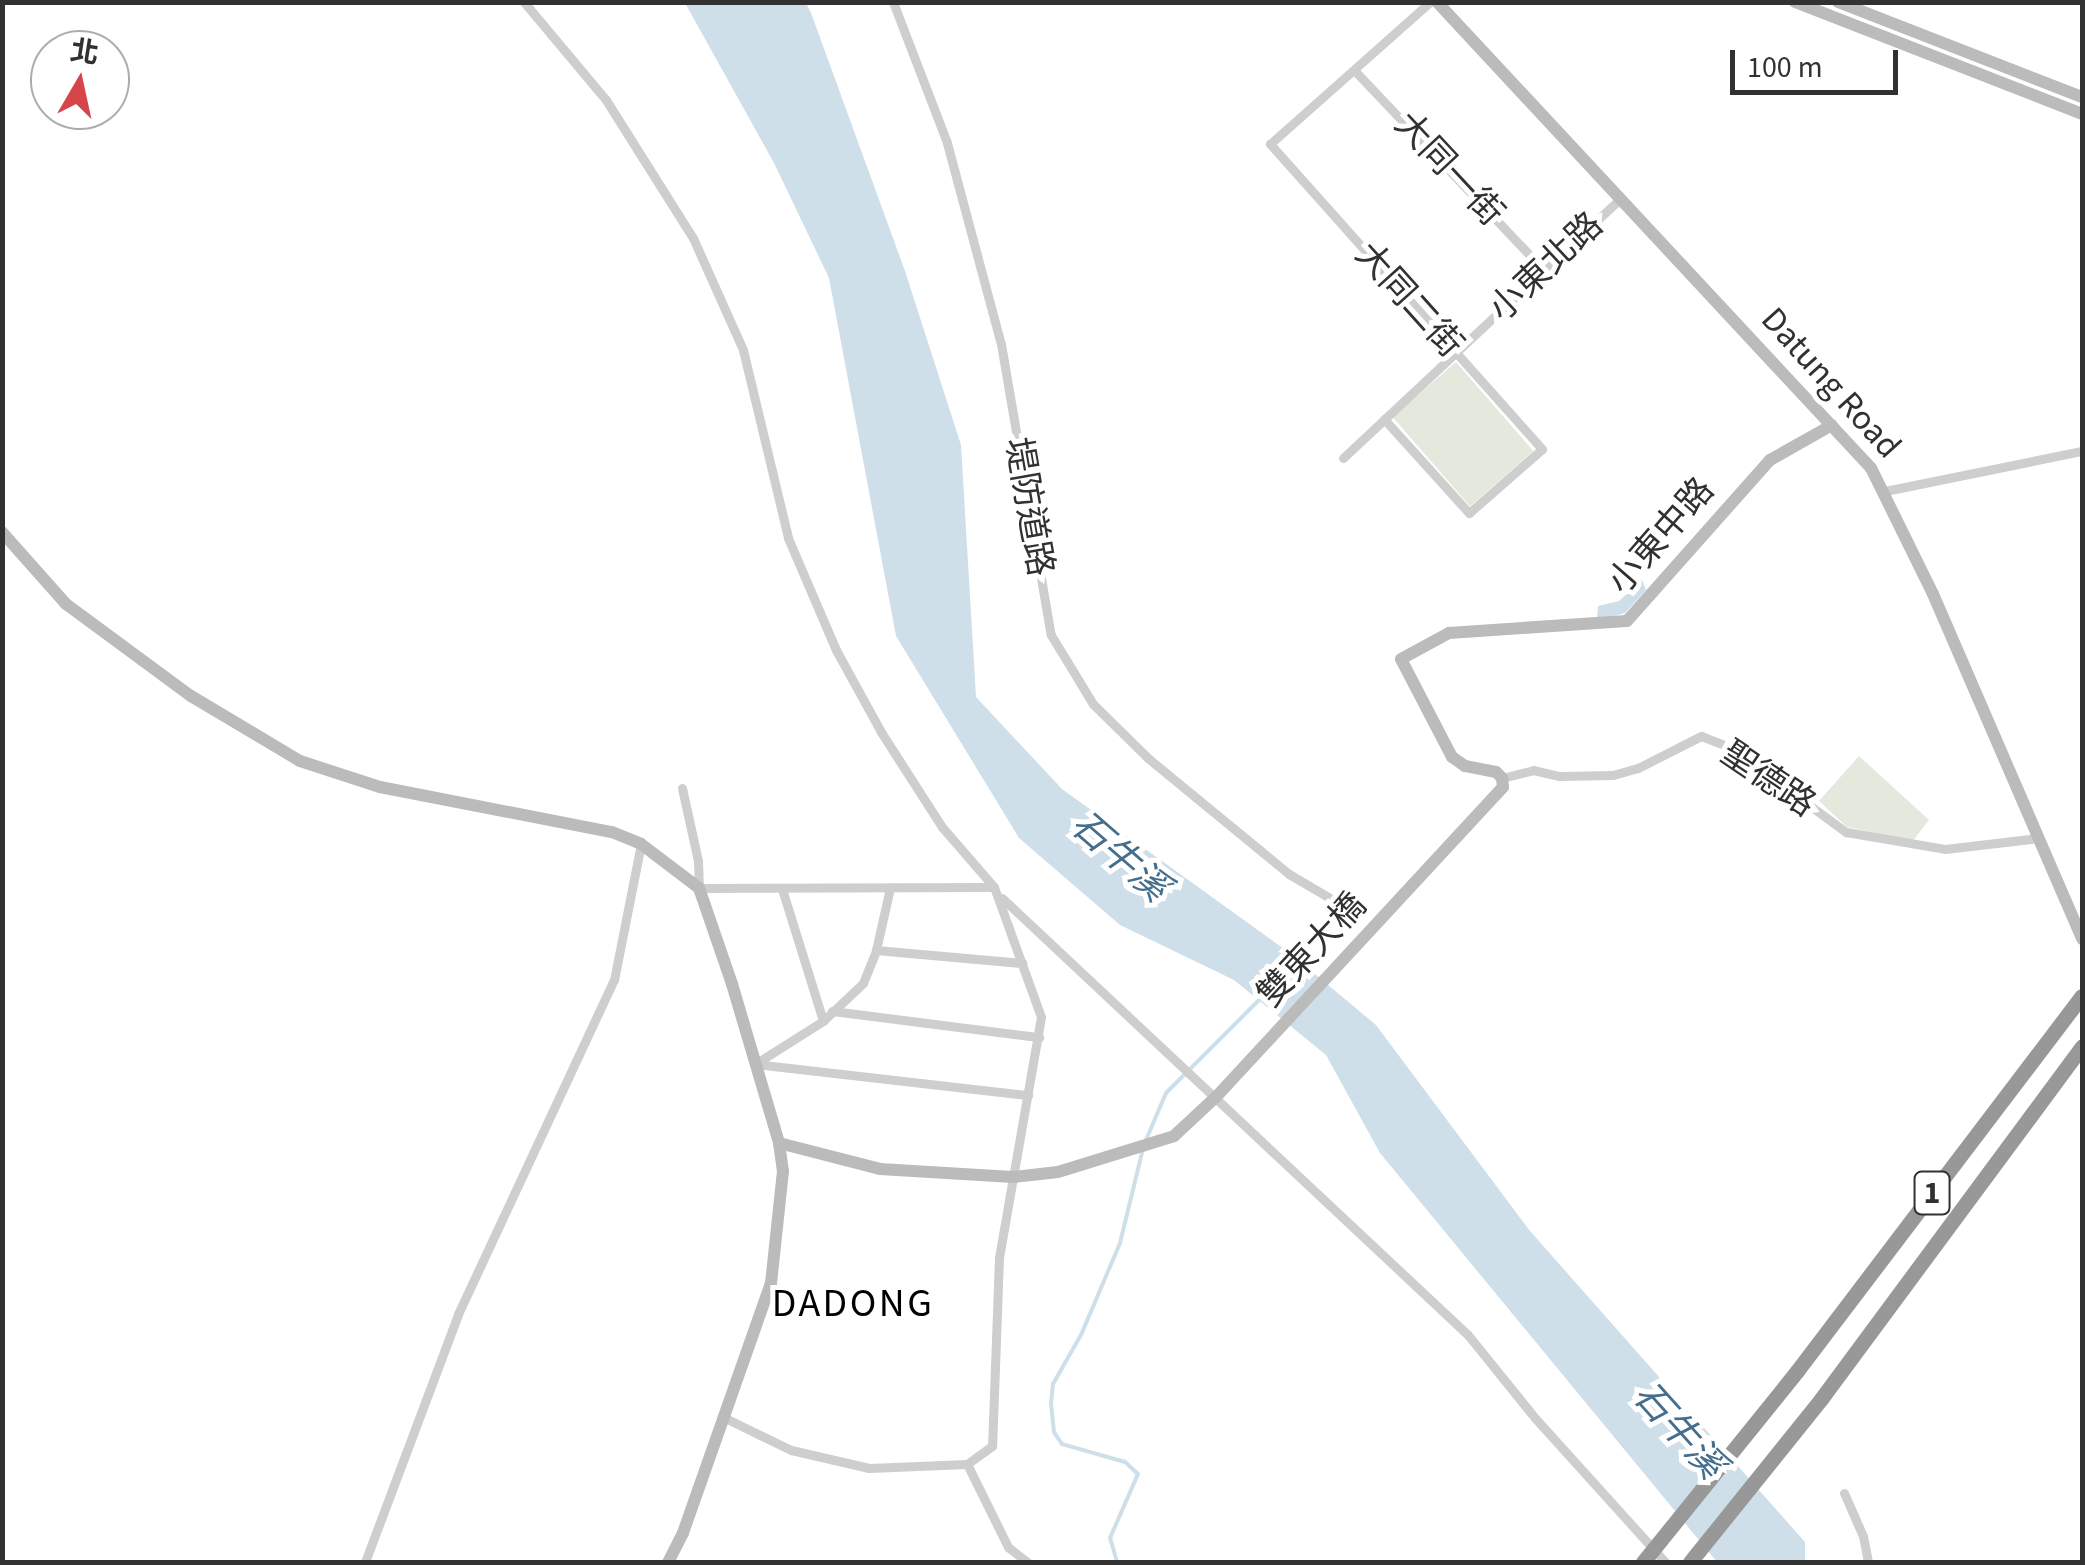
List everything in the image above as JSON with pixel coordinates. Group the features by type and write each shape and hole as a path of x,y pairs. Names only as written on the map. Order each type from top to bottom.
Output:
{"highway":[{"path":"2066,1015 2082,981"},
{"name":"1","path":"1643,1562 1797,1372 2082,996"},
{"name":"1","path":"1690,1562 1821,1398 2082,1046"}],"street":[{"path":"524,2 606,100 693,238 743,350 788,538 836,650 881,732 942,827 997,891 1468,1334 1535,1418 1665,1562"},
{"name":"堤防道路","path":"893,2 947,143 1001,344 1051,635 1092,704 1148,758 1275,863 1335,901"},
{"name":"大同二街","path":"1384,419 1469,513 1542,448 1270,144 1434,2"},
{"name":"Datung Road","path":"1434,2 1832,425 1885,490 2082,939"},
{"path":"1795,2 2082,114"},
{"path":"1838,2 2082,97"},
{"name":"大同一街","path":"1354,70 1543,268"},
{"name":"小東北路","path":"1343,458 1619,200"},
{"name":"小東中路","path":"1502,778 1465,766 1452,756 1401,658 1448,633 1627,621 1770,460 1832,425"},
{"path":"1885,490 2082,451"},
{"path":"2,532 66,604 191,696 300,761 380,787 586,826 641,844 699,888 997,891"},
{"name":"聖德路","path":"1502,778 1533,770 1560,776 1612,776 1638,768 1700,736 1732,748 1832,823 1860,836 1945,849 2038,838"},
{"name":"雙東大橋","path":"779,1143 880,1168 1014,1177 1058,1172 1174,1136 1216,1097 1453,845 1498,795 1502,778"},
{"path":"668,1562 775,1264 783,1171 779,1143 699,888 698,861 682,788"},
{"path":"364,1562 458,1314 617,970 641,844"},
{"path":"755,1064 823,1021 862,983 876,950 890,888"},
{"path":"782,889 823,1021"},
{"path":"723,1417 791,1450 869,1468 967,1464 992,1446 993,1333 999,1258 1039,1037 1039,1005 997,891"},
{"path":"876,950 1022,963"},
{"path":"832,1011 1039,1037"},
{"path":"755,1064 1028,1095"},
{"path":"967,1464 1008,1547 1027,1562"},
{"path":"1844,1493 1863,1536 1868,1562"}],"shaded area":[{"path":"1456,362 1533,451 1470,506 1393,417"},
{"path":"1859,756 1929,820 1913,841 1847,827 1819,801"}],"water":[{"name":"石牛溪","path":"685,3 806,3 811,13 905,271 961,445 976,697 1062,789 1291,954 1376,1025 1530,1231 1805,1542 1805,1562 1717,1562 1380,1153 1326,1055 1234,980 1120,925 1019,838 896,636 829,278 774,163"},
{"path":"1642,580 1646,590 1625,613 1597,621 1598,606 1619,601"}],"waterway":[{"path":"1146,1140 1166,1093 1261,998"},
{"path":"1117,1562 1110,1538 1138,1474 1125,1462 1062,1444 1054,1432 1051,1403 1053,1384 1081,1335 1120,1243 1143,1149"}],"district":[{"name":"DADONG","path":"853,1304"}]}
